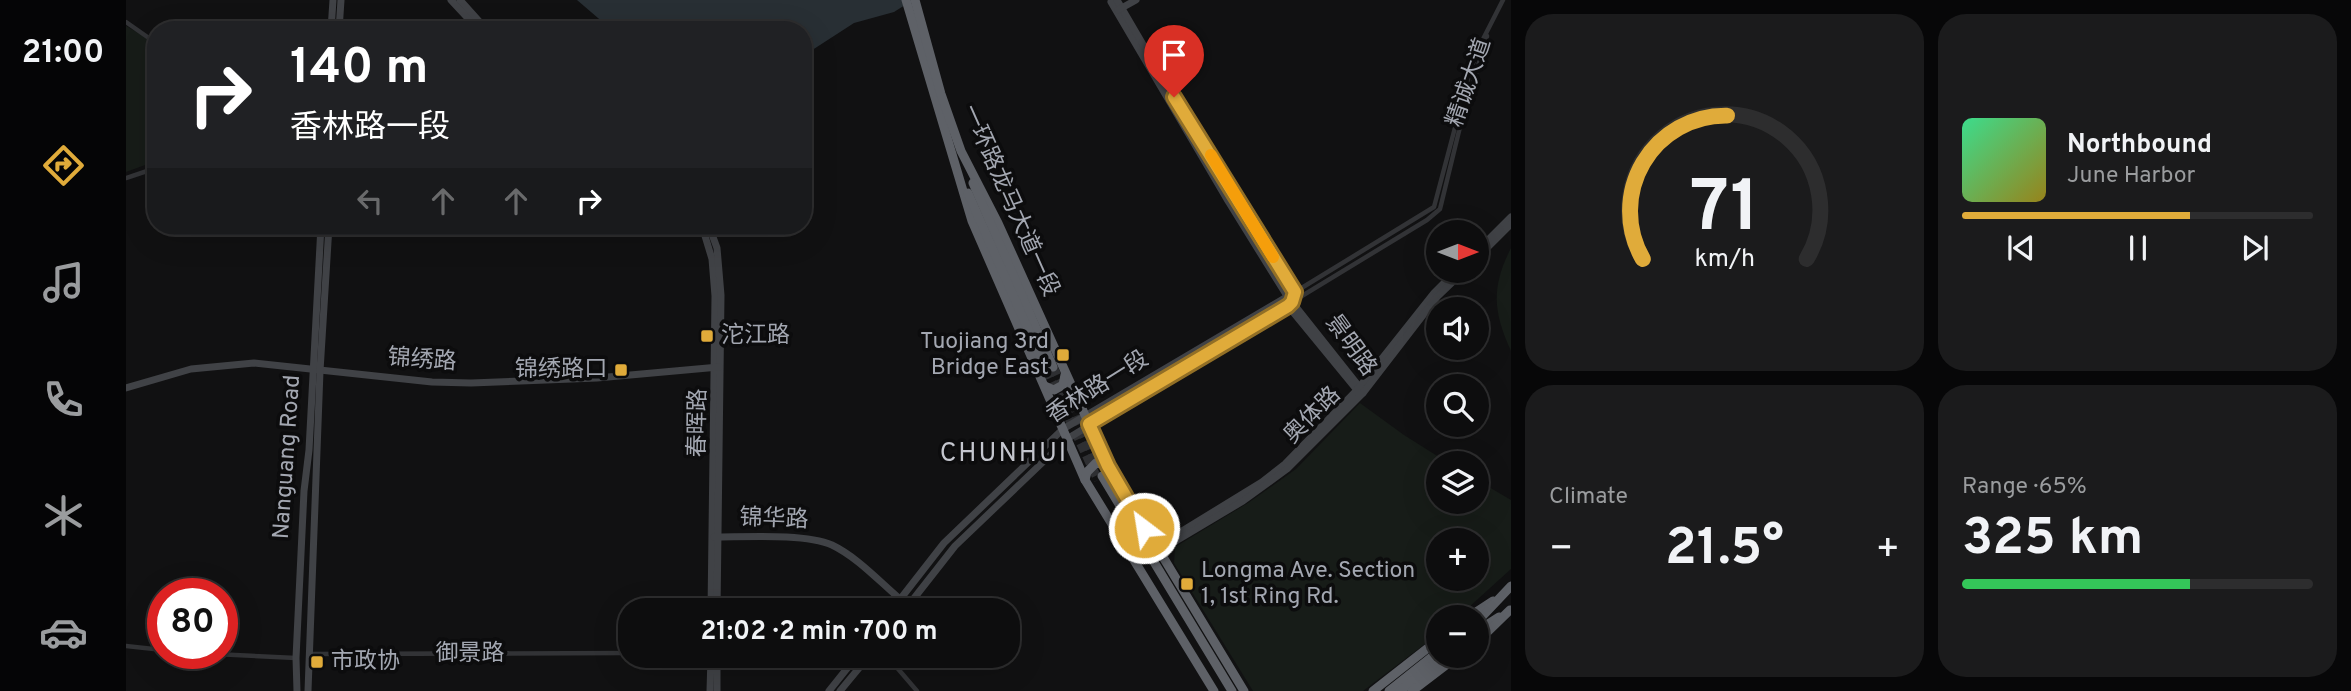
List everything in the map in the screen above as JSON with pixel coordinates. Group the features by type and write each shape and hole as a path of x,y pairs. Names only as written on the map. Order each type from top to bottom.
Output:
{"highway":[{"path":"906,0 937,95"},
{"path":"915,0 937,95"},
{"name":"一环路龙马大道一段","path":"937,95 957,152 972,221 1085,480 1214,691"},
{"path":"957,152 1050,369"},
{"name":"一环路龙马大道一段","path":"957,152 998,223 1108,466 1244,691"},
{"path":"1044,385 1054,390 1059,388 1063,385 1065,373"},
{"path":"1085,480 1087,472 1096,463 1108,466"},
{"path":"1225,691 1100,478 1233,691"},
{"path":"1486,605 1511,586"},
{"path":"1489,608 1497,598"},
{"path":"1489,623 1510,610"},
{"path":"1489,630 1510,610"},
{"path":"1373,691 1426,649"},
{"path":"1389,691 1426,662"},
{"path":"1400,691 1430,668"},
{"path":"1412,691 1442,668"}],"street":[{"path":"331,21 332,0"},
{"path":"340,21 341,0"},
{"path":"451,0 471,21"},
{"path":"460,0 479,21"},
{"path":"1116,4 1136,0"},
{"path":"1489,29 1503,0"},
{"name":"景明路","path":"1116,4 1200,142 1208,150 1291,299 1360,389"},
{"path":"126,22 147,37"},
{"name":"精诚大道","path":"1291,299 1427,220 1440,209 1460,127 1489,29"},
{"name":"精诚大道","path":"1291,299 1434,206 1470,71 1489,29"},
{"path":"126,178 147,171"},
{"path":"1489,239 1511,217"},
{"path":"1489,246 1511,224"},
{"name":"Nanguang Road","path":"308,691 321,235"},
{"name":"Nanguang Road","path":"297,691 296,658 328,235"},
{"name":"春晖路","path":"711,238 720,276 712,598"},
{"name":"奥体路","path":"1360,389 1443,284"},
{"name":"奥体路","path":"1157,549 1278,478 1360,389 1450,284"},
{"name":"香林路一段","path":"914,598 956,546 1087,421 1291,299"},
{"name":"锦绣路","path":"126,388 191,369 254,363 432,382 471,383 597,378 716,367"},
{"name":"香林路一段","path":"901,598 944,543 1063,429 1087,421"},
{"name":"春晖路","path":"714,539 716,598"},
{"name":"锦华路","path":"714,539 805,539 825,542 844,552 897,598"},
{"path":"126,646 147,648"},
{"name":"御景路","path":"310,654 618,653"},
{"path":"238,655 296,658"},
{"path":"710,668 710,691"},
{"path":"717,668 717,691"},
{"path":"829,691 847,668"},
{"path":"840,691 859,668"},
{"path":"899,668 917,691"}],"shaded area":[{"path":"577,0 913,0 894,12 854,23 812,50 812,21 602,21"},
{"path":"126,26 147,38 147,164 126,172"},
{"path":"1511,248 1511,351 1498,312 1497,287"},
{"path":"1360,403 1429,451 1426,451 1426,514 1489,514 1489,487 1511,500 1511,569 1489,589 1489,528 1426,528 1426,591 1487,591 1471,605 1426,605 1426,643 1363,691 1253,691 1174,563 1175,547 1248,503 1296,469"}],"tunnel":[{"path":"1053,367 1097,465"},
{"path":"1046,370 1098,480"}],"slow traffic":[{"path":"1211,155 1273,257"}],"place":[{"name":"沱江路","path":"707,336"},
{"name":"Tuojiang 3rd Bridge East","path":"1063,355"},
{"name":"锦绣路口","path":"621,370"},
{"name":"Longma Ave. Section 1, 1st Ring Rd.","path":"1187,584"},
{"name":"市政协","path":"317,662"}],"district":[{"name":"CHUNHUI","path":"1004,454"}],"route":[{"path":"1144,528 1108,466 1089,424 1288,306 1295,292 1174,97"}]}
